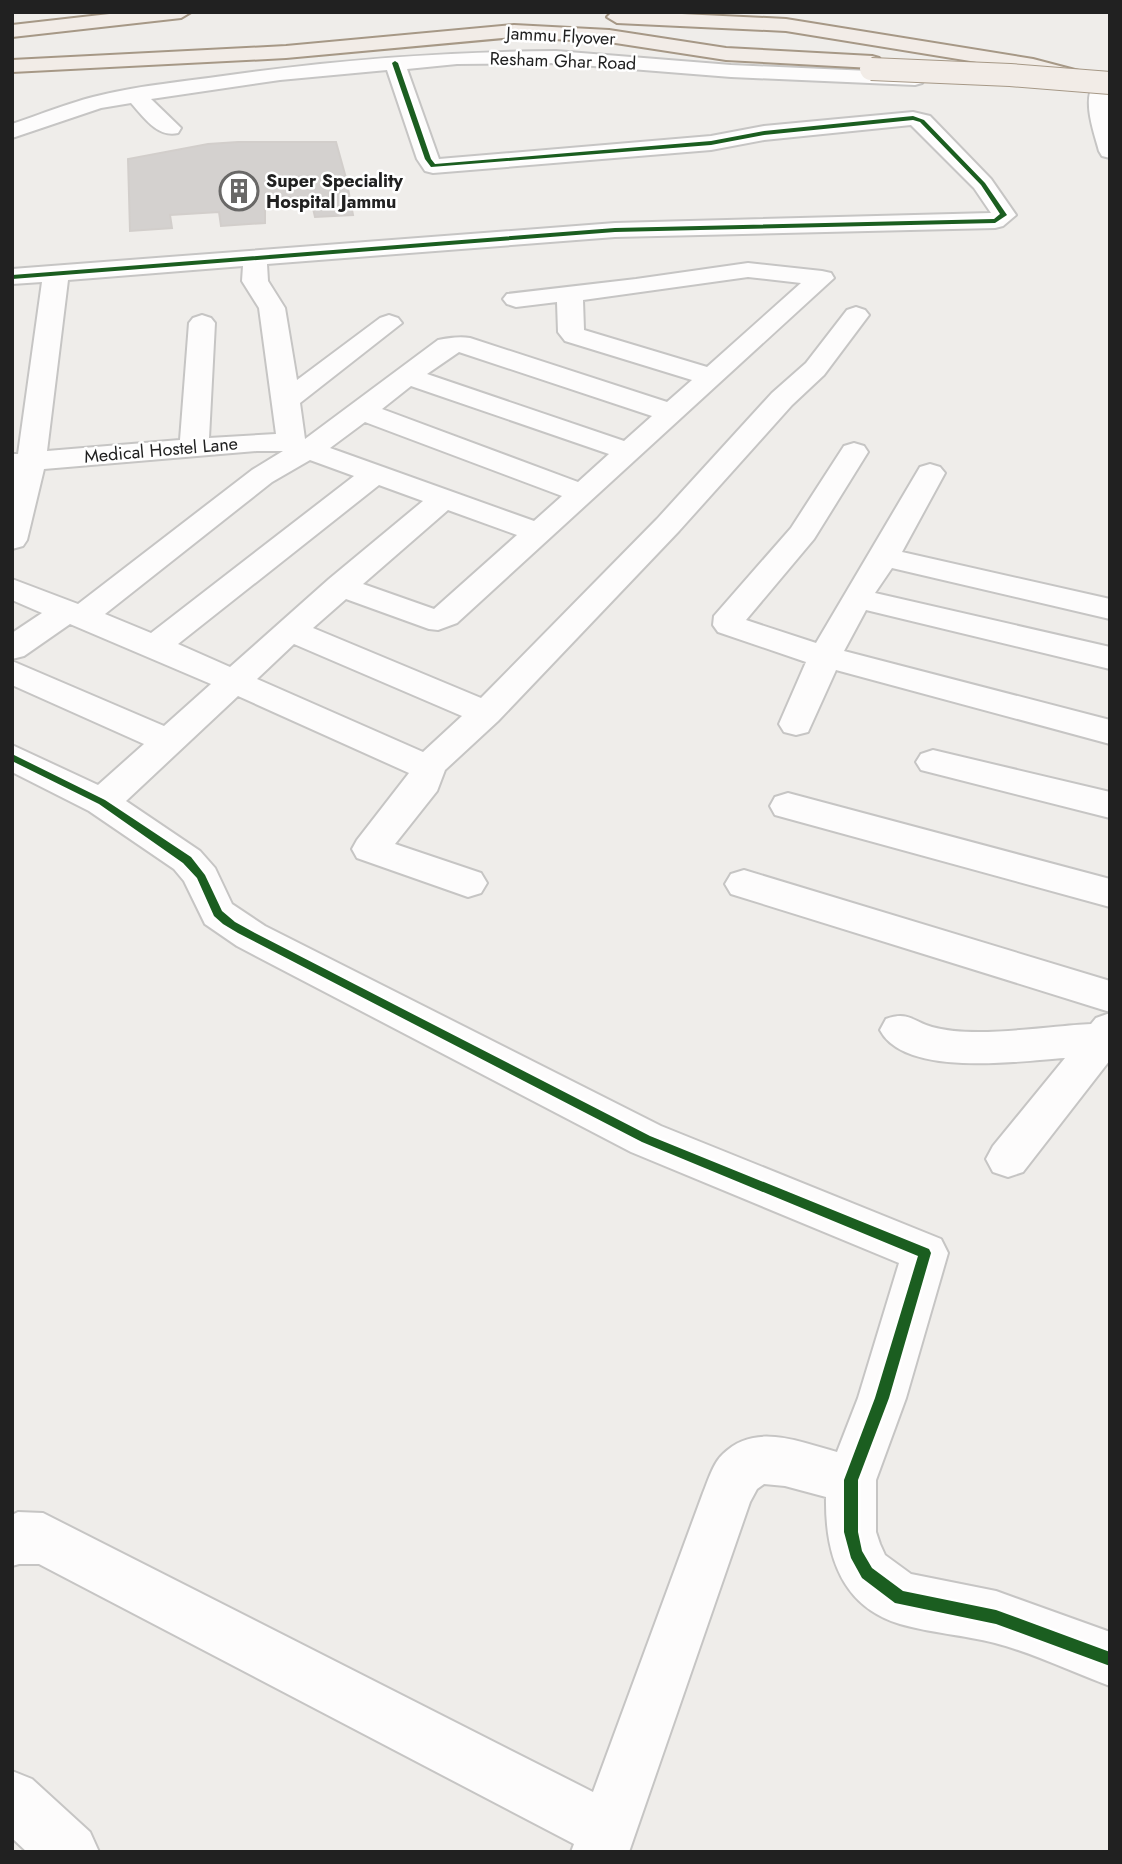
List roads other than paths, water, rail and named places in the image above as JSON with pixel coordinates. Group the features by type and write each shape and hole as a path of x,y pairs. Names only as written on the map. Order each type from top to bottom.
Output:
{"main road":[{"path":"12,23 108,12"},
{"path":"12,31 181,12"},
{"path":"506,12 786,26 1108,79"},
{"path":"693,12 787,18 1108,79"},
{"name":"Jammu Flyover","path":"12,66 286,52 514,31 610,36 726,54 1005,67 1108,79"},
{"name":"Jammu Flyover","path":"12,75 523,44 602,47 726,62 1108,79"}],"street":[{"name":"Resham Ghar Road","path":"12,131 74,108 135,95 280,74 395,63 556,57 732,71 1108,79"},
{"path":"12,278 626,230 995,221 1004,215 983,184 922,121 913,118 764,133 711,144 433,166 428,159 395,63"},
{"path":"1108,79 1101,116 1110,152"},
{"path":"135,95 162,124 170,128"},
{"path":"255,257 255,281 272,309 291,431 299,446"},
{"path":"340,586 429,619 438,620 446,616 822,278 748,270 570,295 516,299"},
{"path":"12,540 34,354 56,274"},
{"path":"570,295 571,332 574,335 710,377"},
{"path":"12,589 155,646 410,761 430,763 442,757 486,713 668,525 782,399 815,369 856,315"},
{"path":"194,447 202,323"},
{"path":"287,400 389,323"},
{"path":"12,649 74,614 299,446 363,411 447,346 461,344 672,413"},
{"path":"407,376 631,452"},
{"path":"363,411 583,494"},
{"name":"Medical Hostel Lane","path":"22,462 257,442 299,446 539,533"},
{"path":"854,452 803,533 728,621 734,628 825,657 1110,732"},
{"path":"796,724 825,657 856,598 884,557 930,473"},
{"path":"155,646 375,474"},
{"path":"102,802 290,630 444,499"},
{"path":"884,557 1110,608"},
{"path":"856,598 1110,658"},
{"path":"290,630 486,713"},
{"path":"12,672 168,741"},
{"path":"12,757 102,802 198,869 206,881 216,911 251,936 646,1139 925,1253 882,1398 851,1480 851,1532 856,1553 867,1573 900,1598 996,1617 1110,1659"},
{"path":"933,762 1110,805"},
{"path":"430,763 424,782 370,849 468,883"},
{"path":"788,806 1110,893"},
{"path":"744,884 1110,997"},
{"path":"900,1030 926,1042 957,1047 1107,1034"},
{"path":"1008,1159 1058,1100 1107,1034"},
{"path":"12,1541 18,1538 44,1539 603,1841 728,1493 739,1472 757,1459 785,1462 851,1480"},
{"path":"12,1799 70,1852"}],"place":[{"name":"Super Speciality Hospital Jammu","path":"239,191"}]}
